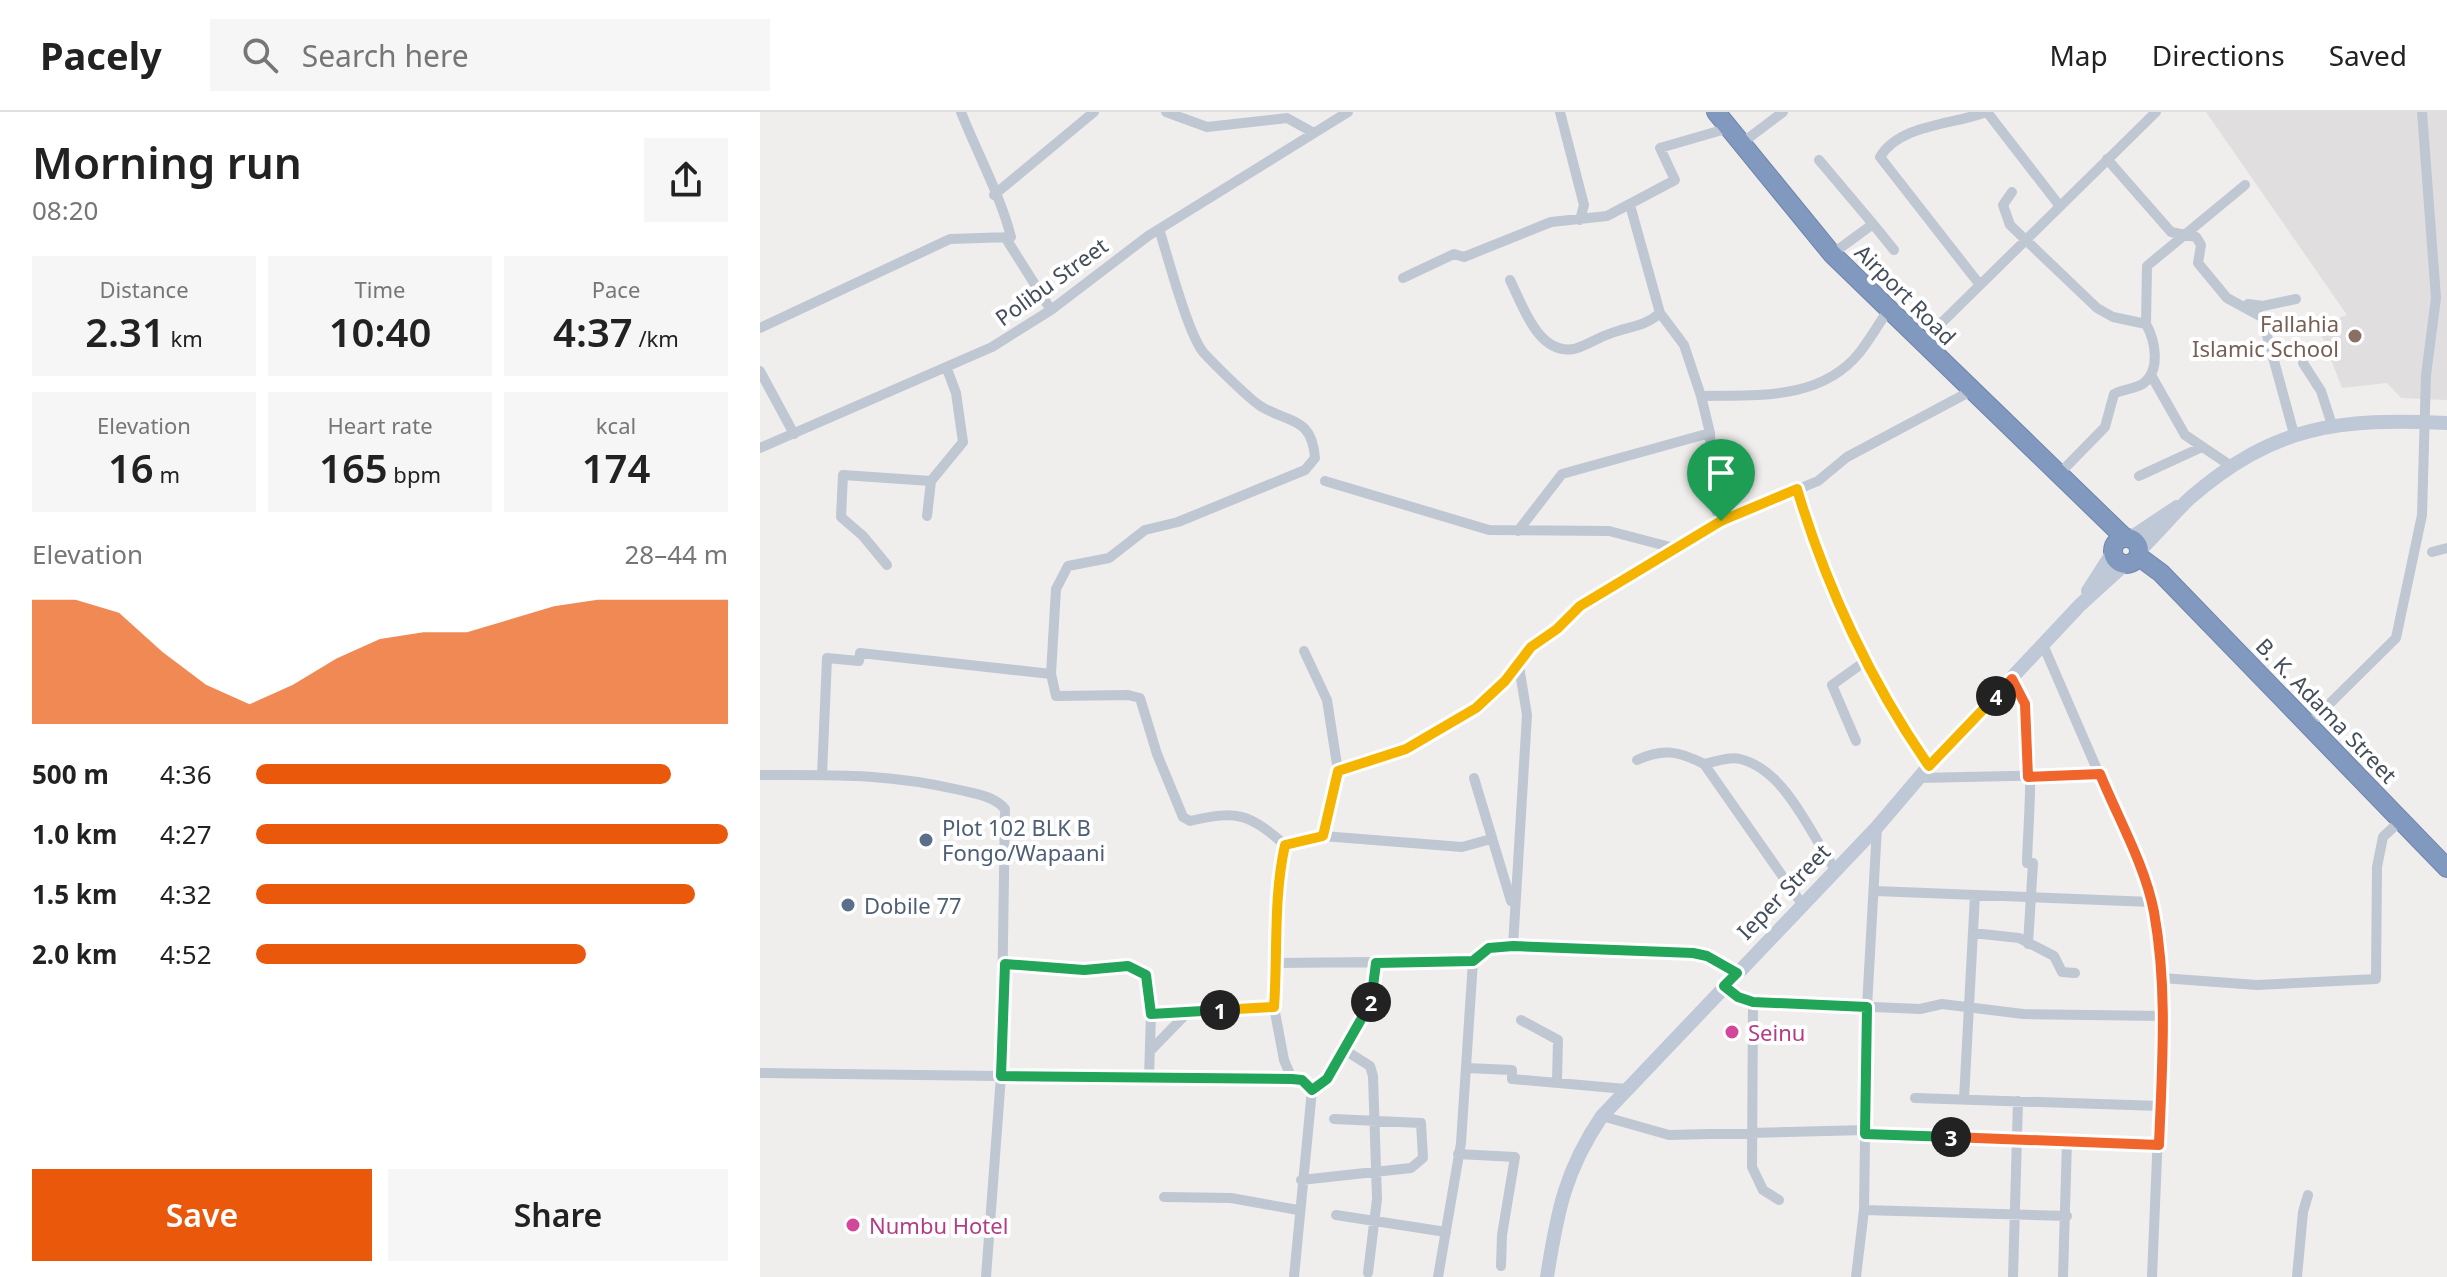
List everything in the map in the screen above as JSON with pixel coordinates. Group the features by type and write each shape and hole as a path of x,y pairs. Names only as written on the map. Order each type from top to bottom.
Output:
{"highway":[{"name":"Airport Road","path":"1716,112 1832,254 2081,494 2126,552"},
{"name":"B. K. Adama Street","path":"2126,552 2173,585 2307,726 2401,820 2443,856"}],"street":[{"path":"961,112 994,195 1004,211 1011,237"},
{"path":"994,195 1094,112"},
{"path":"1166,112 1207,127 1287,118 1314,133"},
{"name":"Polibu Street","path":"760,448 992,347 1051,310 1096,272 1159,229 1348,112"},
{"path":"1560,112 1584,205 1580,220"},
{"path":"1742,143 1783,112"},
{"path":"1980,285 1880,157 1925,125 1955,123 1986,112 2059,205"},
{"path":"1921,343 2156,112"},
{"path":"2307,726 2396,638 2422,515 2426,375 2436,298 2422,112"},
{"path":"1403,278 1454,254 1464,257 1551,222 1607,216 1675,180 1660,148 1729,128"},
{"path":"2107,159 2171,232 2196,237 2201,245 2201,267 2227,298 2262,317 2294,434"},
{"path":"1819,160 1894,250"},
{"path":"2059,474 2105,427 2114,394 2142,385 2151,375 2155,346 2146,324 2147,266 2245,185"},
{"path":"2012,192 2003,205 2010,225 2097,308 2113,317 2146,324"},
{"path":"1630,205 1660,313 1684,345 1701,396 1710,433 1712,501 1721,521"},
{"path":"1832,254 1873,224"},
{"path":"1159,229 1193,333 1205,354 1261,407 1291,418 1310,434 1315,458 1305,470 1178,522 1145,530 1109,558 1068,566 1056,589 1051,674 1056,696 1128,695 1140,698 1157,754 1186,820 1239,813 1263,826 1285,845"},
{"path":"1011,237 1005,237 1051,310"},
{"path":"760,328 950,239 1011,237"},
{"path":"1510,280 1545,341 1558,349 1582,347 1616,331 1645,325 1660,313"},
{"path":"2242,304 2263,306 2296,299"},
{"path":"1701,396 1793,393 1820,383 1858,355 1888,310"},
{"path":"2303,363 2321,391 2332,425"},
{"path":"927,516 931,481 963,442 956,393 947,369"},
{"path":"760,371 794,434"},
{"path":"2151,375 2185,435 2231,466"},
{"path":"1338,771 1406,749 1476,708 1505,681 1518,660 1580,606 1674,548 1721,521 1818,481 1847,457 1971,391"},
{"name":"Ieper Street","path":"1547,1277 1565,1183 1581,1147 1602,1116 1877,827 1929,766 2044,647 2126,552 2231,466 2294,434 2332,425 2447,423"},
{"path":"1518,531 1562,474 1710,433"},
{"path":"2139,476 2202,447"},
{"path":"887,565 841,517 843,475 931,481"},
{"path":"1325,481 1489,530 1609,531 1674,548"},
{"path":"1797,489 1813,544 1867,660 1929,766"},
{"path":"2432,552 2447,548"},
{"path":"2044,647 2100,774 2151,902 2162,978 2163,1016 2152,1277"},
{"path":"1304,651 1327,700 1338,771 1323,836"},
{"path":"822,775 827,658 859,661 860,653 1051,674"},
{"path":"1513,946 1513,911 1523,822 1527,715 1518,660"},
{"path":"1856,741 1832,685 1867,660"},
{"path":"2012,679 2025,704 2027,863 2033,863 2028,944"},
{"path":"1637,760 1658,750 1683,754 1704,764 1802,904"},
{"path":"1704,764 1737,758 1761,767 1778,784 1835,869"},
{"path":"1918,778 2100,774"},
{"path":"760,775 891,776 998,801 1005,809 1001,1076 986,1277"},
{"path":"1474,778 1513,911"},
{"path":"2162,978 2257,985 2376,979 2377,867 2383,837 2401,820"},
{"path":"1856,1277 1864,1210 1867,1007 1877,827"},
{"path":"1285,845 1323,836 1462,847 1491,839"},
{"path":"1285,845 1275,915 1277,963 1274,1007 1281,1046 1292,1079"},
{"path":"1875,891 2151,902"},
{"path":"1964,1099 1975,895"},
{"path":"1973,933 2019,938 2054,956 2062,972 2075,973"},
{"path":"1277,963 1473,961 1489,948 1513,946 1693,953 1707,956 1737,973"},
{"path":"1438,1277 1458,1154 1473,961"},
{"path":"1294,1277 1298,1210 1312,1090 1327,1079 1373,998 1376,963"},
{"path":"1005,964 1040,969 1128,966 1140,969 1146,975 1151,1014 1149,1078"},
{"path":"1724,986 1738,997 1753,1002 1920,1009 1942,1004 1970,1010 2163,1016"},
{"path":"1753,1002 1752,1167 1763,1190 1779,1200"},
{"path":"1151,1014 1274,1007"},
{"path":"1152,1049 1188,1012"},
{"path":"1521,1020 1555,1036 1557,1081"},
{"path":"1343,1049 1370,1066 1376,1171 1368,1273"},
{"path":"1466,1068 1512,1070 1512,1079 1626,1089"},
{"path":"760,1073 1292,1079 1302,1080 1312,1090"},
{"path":"1915,1098 2160,1106"},
{"path":"2013,1277 2018,1101"},
{"path":"1602,1116 1669,1135 1865,1132 2159,1145"},
{"path":"1301,1180 1416,1167 1425,1147 1421,1123 1373,1118 1334,1119"},
{"path":"2063,1277 2067,1141"},
{"path":"1458,1154 1515,1157 1502,1235 1501,1266"},
{"path":"2297,1277 2303,1212 2308,1195"},
{"path":"1164,1197 1231,1198 1298,1210"},
{"path":"1864,1210 2067,1216"},
{"path":"1336,1215 1446,1232"}],"shaded area":[{"path":"2206,112 2447,112 2447,400 2401,398 2387,383 2342,388 2318,326 2347,315"}],"place":[{"name":"Fallahia Islamic School","path":"2355,336"},
{"name":"Plot 102 BLK B Fongo/Wapaani","path":"926,840"},
{"name":"Dobile 77","path":"848,905"},
{"name":"Seinu","path":"1732,1032"},
{"name":"Numbu Hotel","path":"853,1225"}],"route":[{"path":"1797,489 1813,544 1867,660 1929,766 2012,679 2025,704 2028,777 2100,774 2154,911 2164,989 2159,1145 1865,1134 1867,1007 1753,1002 1738,997 1724,986 1737,973 1717,960 1693,953 1626,949 1513,946 1489,948 1473,961 1376,963 1373,998 1327,1079 1312,1090 1302,1080 1292,1079 1001,1076 1005,964 1040,969 1084,970 1128,966 1140,969 1146,975 1151,1014 1274,1007 1277,963 1275,915 1285,845 1323,836 1338,771 1406,749 1476,708 1505,681 1518,660 1531,647 1557,629 1580,606 1721,521 1797,489"}]}
